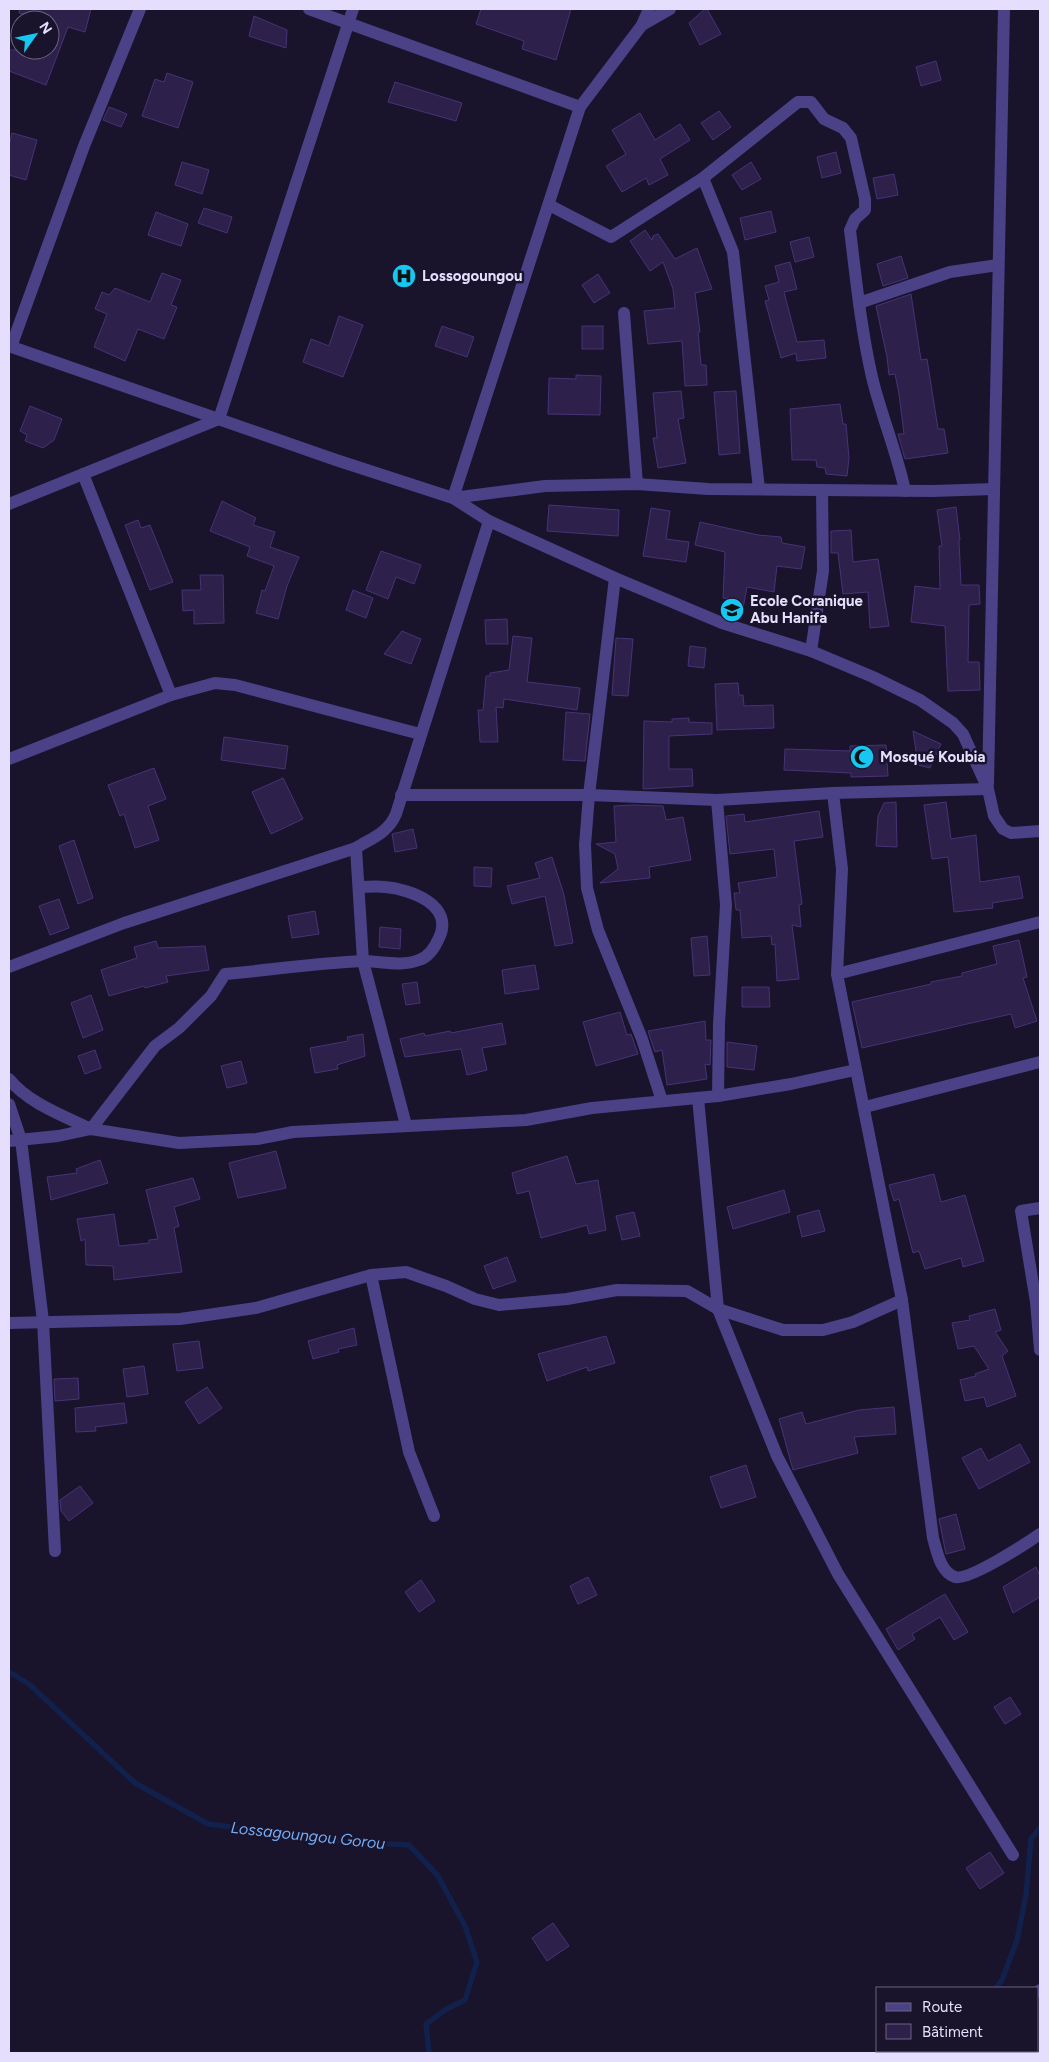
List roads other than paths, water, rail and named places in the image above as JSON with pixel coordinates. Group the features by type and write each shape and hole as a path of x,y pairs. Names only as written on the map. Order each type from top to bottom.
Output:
{"street":[{"path":"140,9 84,146 10,347 453,498 489,521 614,578 722,623 811,651 873,676 920,700 953,723 964,734 988,789 994,816 1003,830 1012,833 1040,831"},
{"path":"309,9 580,107"},
{"path":"219,419 353,9"},
{"path":"453,498 580,107 642,26 648,9"},
{"path":"642,26 670,9"},
{"path":"988,789 1004,9"},
{"path":"549,204 611,237 703,178 798,102 811,102 824,119 843,128 851,138 865,199 865,210 856,219 850,230 859,303 872,378 900,465 905,491"},
{"path":"703,178 734,252 759,489"},
{"path":"859,303 950,272 998,265"},
{"path":"624,313 637,484"},
{"path":"9,504 219,419"},
{"path":"83,474 171,695"},
{"path":"453,498 545,486 637,484 822,490 994,489"},
{"path":"811,651 823,571 822,490"},
{"path":"9,967 124,924 356,848 379,835 392,823 489,521"},
{"path":"614,578 589,796 585,845 587,888 598,930 642,1039 662,1101"},
{"path":"9,759 171,695 215,683 235,686 420,734"},
{"path":"401,795 589,796 717,800 833,793 988,789"},
{"path":"833,793 842,869 837,974 902,1300 933,1538 941,1562 953,1576 967,1576 1006,1558 1040,1534"},
{"path":"717,800 726,906 719,1024 718,1096"},
{"path":"1024,831 1040,843"},
{"path":"356,848 363,961 406,1124"},
{"path":"15,1140 58,1136 91,1129 155,1046 179,1028 211,996 225,974 363,961 406,964 421,960 430,953 442,933 441,919 436,908 414,893 385,886 358,887"},
{"path":"837,974 1040,922"},
{"path":"865,1107 1040,1062"},
{"path":"9,1079 14,1086 54,1112 91,1129 179,1143 257,1139 293,1132 406,1124 526,1120 592,1108 718,1096 791,1084 855,1070"},
{"path":"698,1098 718,1309 777,1456 838,1574 1013,1855"},
{"path":"9,1104 43,1321 55,1551"},
{"path":"1040,1208 1021,1211 1036,1302 1040,1350"},
{"path":"9,1322 180,1320 256,1308 371,1275 406,1272 446,1286 475,1299 500,1305 566,1299 617,1290 687,1291 718,1309 783,1330 824,1330 852,1322 902,1300"},
{"path":"371,1275 410,1452 434,1516"}],"waterway":[{"name":"Lossagoungou Gorou","path":"9,1672 29,1684 135,1783 208,1824 339,1841 409,1845 438,1876 465,1926 477,1962 465,2000 445,2010 426,2024 429,2053"},
{"path":"997,1987 1002,1980 1017,1940 1026,1895 1031,1839 1040,1828"}],"place":[{"name":"Lossogoungou","path":"404,276"},
{"name":"Ecole Coranique Abu Hanifa","path":"732,610"},
{"name":"Mosqué Koubia","path":"862,757"}]}
